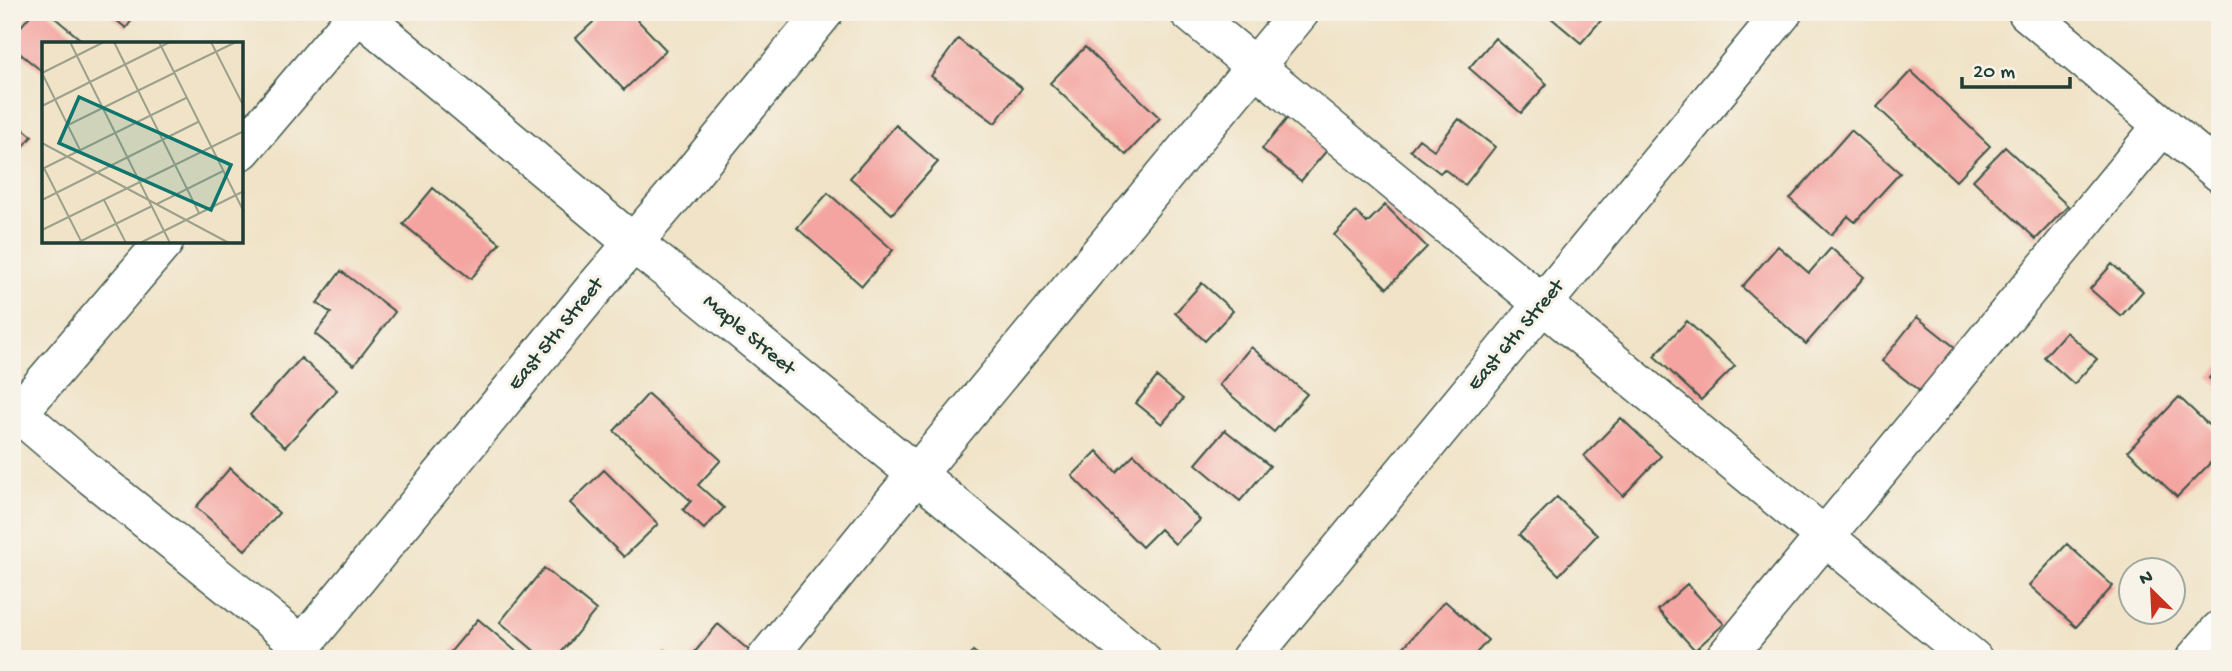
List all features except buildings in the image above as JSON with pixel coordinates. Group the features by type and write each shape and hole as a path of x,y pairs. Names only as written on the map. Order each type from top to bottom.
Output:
{"street":[{"name":"Maple Street","path":"358,12 633,243 1141,659"},
{"path":"243,149 358,12"},
{"name":"East 5th Street","path":"296,652 824,12"},
{"path":"1189,12 1973,659"},
{"path":"766,659 1300,12"},
{"name":"East 6th Street","path":"1250,659 1783,12"},
{"path":"2026,12 2220,173"},
{"path":"1724,659 2162,125"},
{"path":"163,243 15,410 296,652"},
{"path":"2195,659 2220,630"}]}
